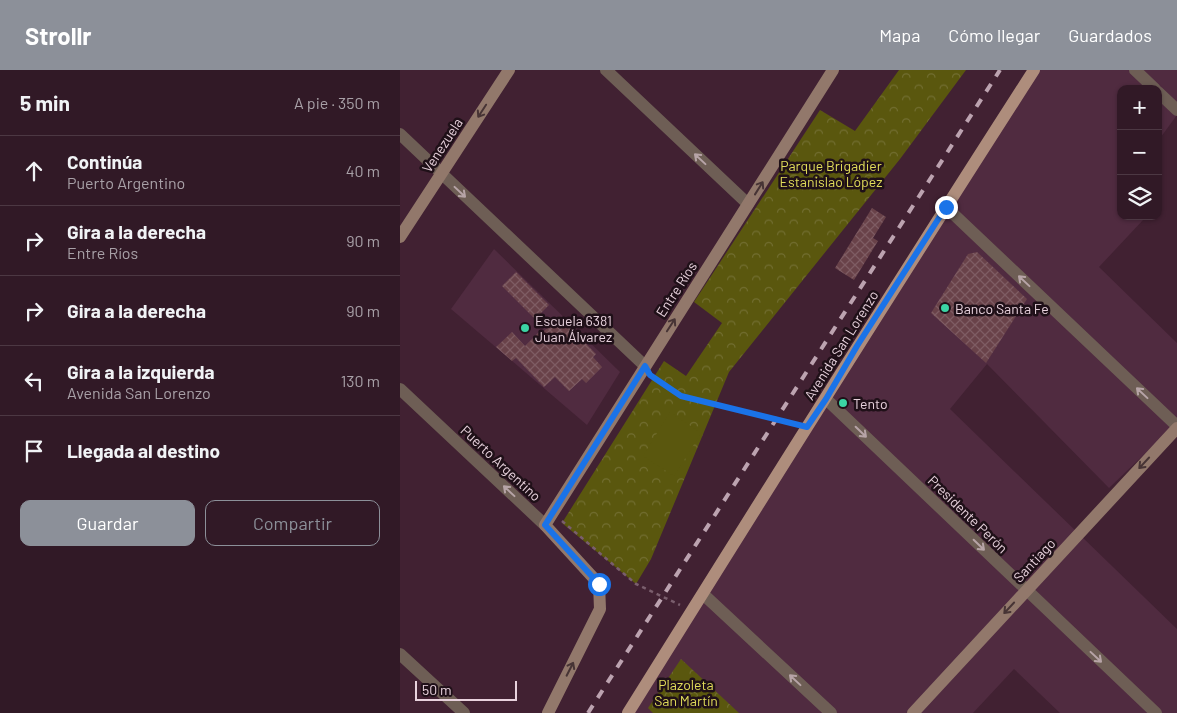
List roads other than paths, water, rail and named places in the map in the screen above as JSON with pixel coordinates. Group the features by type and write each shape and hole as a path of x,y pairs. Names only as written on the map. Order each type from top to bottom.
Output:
{"main road":[{"name":"Avenida San Lorenzo","path":"628,713 826,399 857,346 1034,70"}],"street":[{"name":"Venezuela","path":"400,237 509,70"},
{"path":"606,70 748,204"},
{"name":"Entre Ríos","path":"545,525 833,70"},
{"path":"1135,70 1151,85"},
{"path":"1162,96 1177,110"},
{"path":"400,134 645,366"},
{"path":"946,207 1177,427"},
{"name":"Puerto Argentino","path":"400,389 545,525 599,584 600,609 548,713"},
{"name":"Presidente Perón","path":"826,399 1156,713"},
{"name":"Santiago","path":"913,713 1177,427"},
{"path":"703,594 831,713"},
{"path":"400,654 464,713"}],"railway":[{"path":"588,713 1000,70"}],"place":[{"name":"Banco Santa Fe","path":"945,308"},
{"name":"Escuela 6381 Juan Álvarez","path":"525,328"},
{"name":"Tento","path":"843,403"}],"park label":[{"name":"Parque Brigadier Estanislao López","path":"831,174"},
{"name":"Plazoleta San Martín","path":"686,692"}]}
